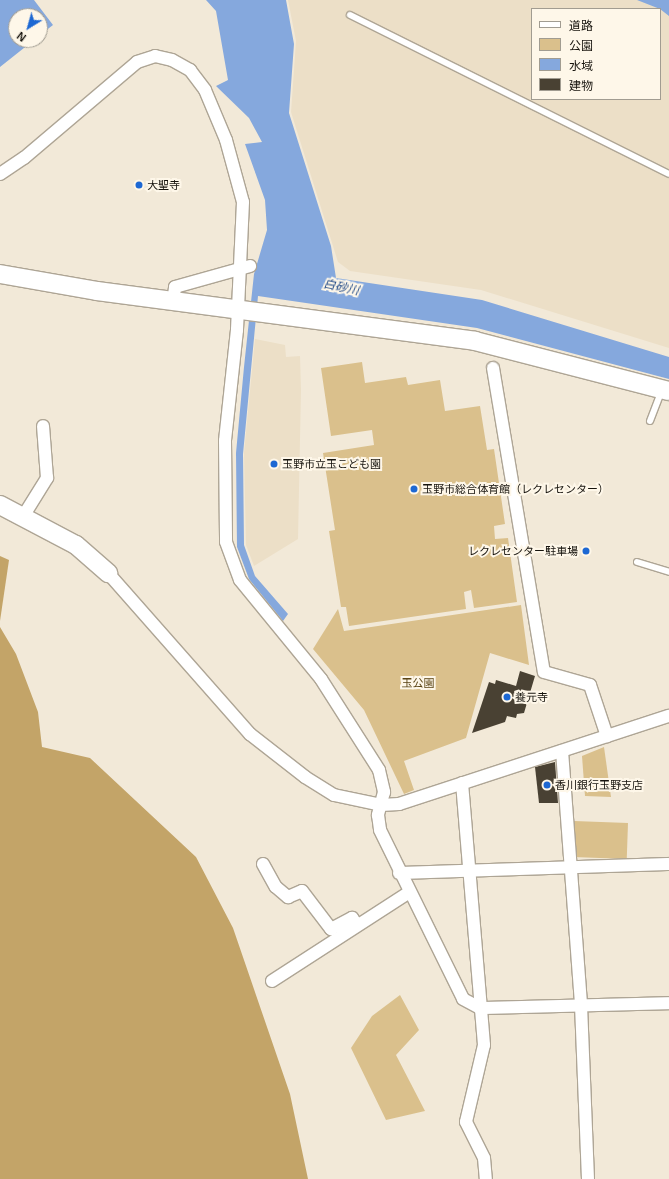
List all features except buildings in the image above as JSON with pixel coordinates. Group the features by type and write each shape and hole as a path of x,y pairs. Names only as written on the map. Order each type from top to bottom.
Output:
{"street":[{"path":"0,174 24,158 137,62 155,56 172,60 190,70 205,90 237,171 242,202 245,267 249,310 225,440 226,542 240,580 321,679 379,770 384,792 378,815 380,830 408,892 463,999 480,1008 669,1003"},
{"path":"173,302 175,287 245,267"},
{"path":"0,274 173,302 249,310 475,341 666,390"},
{"path":"493,368 544,672 590,685 607,736"},
{"path":"24,515 47,478 43,426"},
{"path":"0,505 24,515 76,545 108,573 250,734 305,777 334,795 381,805 399,804 669,716"},
{"path":"562,751 580,1005 588,1179"},
{"path":"462,783 468,871 484,1045 466,1122 484,1158 486,1179"},
{"path":"263,864 276,887 288,897 302,891 331,929 352,918 357,924"},
{"path":"399,873 669,864"},
{"path":"272,981 408,892"}],"lane":[{"path":"350,15 669,174"},
{"path":"650,421 666,390"},
{"path":"637,562 669,572"}],"shaded area":[{"path":"288,0 669,0 669,348 481,290 350,271 338,262 291,112 296,41"},
{"path":"255,339 285,345 286,357 300,356 301,390 298,539 254,566 246,545 244,453"},
{"path":"0,556 9,560 0,621"},
{"path":"0,627 16,654 38,712 42,747 90,758 196,857 233,928 290,1094 308,1179 0,1179"}],"green space":[{"name":"玉野市総合体育館（レクレセンター）","path":"362,362 365,383 406,377 408,385 440,380 445,411 480,406 487,450 494,449 505,524 494,526 495,539 508,538 517,602 474,608 471,590 464,592 466,609 349,626 346,607 341,607 329,531 335,530 323,453 374,445 372,430 331,436 321,368"},
{"name":"玉公園","path":"521,605 529,665 490,653 466,738 404,761 414,790 404,794 364,710 313,649 338,609 344,631"},
{"path":"604,747 611,797 585,796 582,756"},
{"path":"574,821 628,823 627,859 573,857"},
{"path":"400,995 419,1030 396,1055 425,1111 386,1120 351,1048 372,1016"}],"water":[{"path":"0,0 34,0 40,8 8,8 8,48 24,48 0,67"},
{"name":"白砂川","path":"206,0 286,0 294,44 289,113 331,246 336,278 482,300 669,357 669,379 477,328 258,296 243,454 244,545 255,576 288,614 283,621 249,579 237,547 236,453 244,367 254,274 267,230 265,200 245,144 262,142 249,118 216,86 228,80 216,11"},
{"path":"637,0 669,0 669,16 661,10 661,8"},
{"path":"48,18 53,25 48,29"}],"place":[{"name":"大聖寺","path":"139,185"},
{"name":"玉野市立玉こども園","path":"274,464"},
{"name":"玉野市総合体育館（レクレセンター）","path":"414,489"},
{"name":"レクレセンター駐車場","path":"586,551"},
{"name":"養元寺","path":"507,697"},
{"name":"香川銀行玉野支店","path":"547,785"}]}
